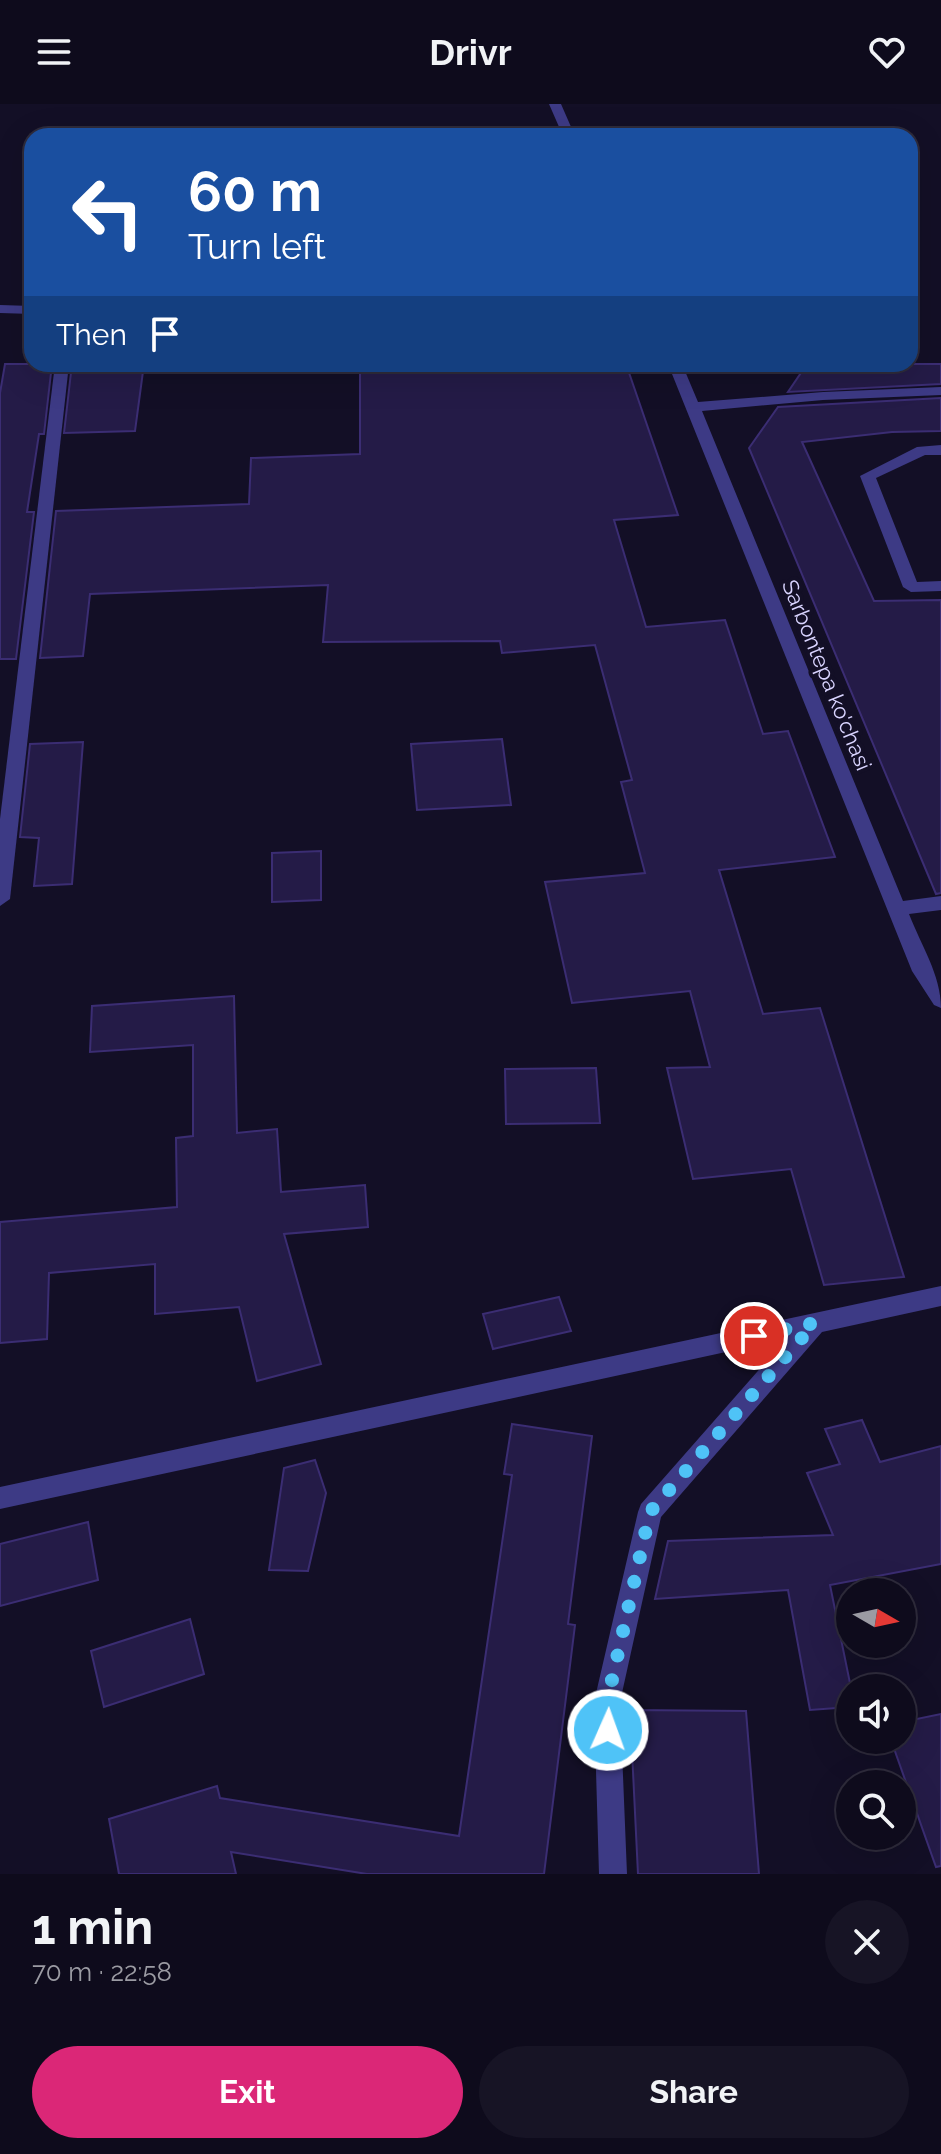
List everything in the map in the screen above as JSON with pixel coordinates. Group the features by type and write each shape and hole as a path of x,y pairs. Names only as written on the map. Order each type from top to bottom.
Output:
{"street":[{"path":"555,104 566,128"},
{"path":"0,309 24,310"},
{"path":"0,899 61,372"},
{"name":"Sarbontepa ko'chasi","path":"679,372 922,971 941,1000"},
{"path":"695,407 823,396 941,391"},
{"path":"941,450 922,450 868,476 911,587 941,586"},
{"path":"897,909 941,903"},
{"path":"0,1498 941,1296"},
{"path":"613,1874 607,1702 650,1512 815,1323"}],"building":[{"path":"5,364 24,364 24,372 51,372 44,434 39,434 27,512 34,512 16,659 0,659 0,393"},
{"path":"918,364 941,364 941,384 788,392 802,372 918,372"},
{"path":"71,372 143,372 135,431 64,433"},
{"path":"360,372 629,372 678,515 614,520 646,627 725,620 763,734 788,731 835,857 719,870 763,1014 820,1008 904,1277 824,1285 791,1169 693,1179 667,1068 710,1067 690,991 572,1003 545,882 645,873 621,782 632,780 595,645 502,653 500,641 323,642 328,585 90,594 83,656 40,658 56,511 249,504 251,458 360,454"},
{"path":"941,398 941,431 892,432 802,442 874,601 941,600 941,893 936,894 749,448 778,407"},
{"path":"502,739 511,805 417,810 411,744"},
{"path":"83,742 72,884 34,886 39,838 20,837 30,744"},
{"path":"321,851 321,900 272,902 272,853"},
{"path":"234,996 237,1133 277,1129 281,1192 365,1185 368,1227 284,1234 321,1364 257,1381 239,1307 155,1314 155,1264 49,1273 47,1339 0,1343 0,1222 177,1207 176,1138 193,1136 193,1045 90,1052 92,1006"},
{"path":"596,1068 600,1123 506,1124 505,1069"},
{"path":"559,1297 571,1331 493,1349 483,1314"},
{"path":"862,1420 880,1462 941,1446 941,1564 867,1578 836,1578 836,1584 830,1585 836,1614 836,1658 845,1658 848,1674 836,1674 836,1708 810,1710 788,1590 655,1599 668,1541 833,1535 807,1473 840,1464 825,1429"},
{"path":"512,1424 592,1436 568,1624 575,1625 544,1874 367,1874 231,1852 236,1874 119,1874 109,1819 217,1786 220,1798 459,1836 512,1475 504,1474"},
{"path":"315,1460 326,1493 308,1571 269,1570 284,1468"},
{"path":"88,1522 98,1580 0,1606 0,1544"},
{"path":"190,1619 204,1674 104,1707 91,1651"},
{"path":"630,1710 746,1711 759,1874 638,1874"},
{"path":"941,1714 941,1866 936,1867 916,1811 916,1770 902,1770 896,1754 916,1754 916,1719"}],"route":[{"path":"608,1730 607,1702 650,1512 815,1323 754,1336"}]}
